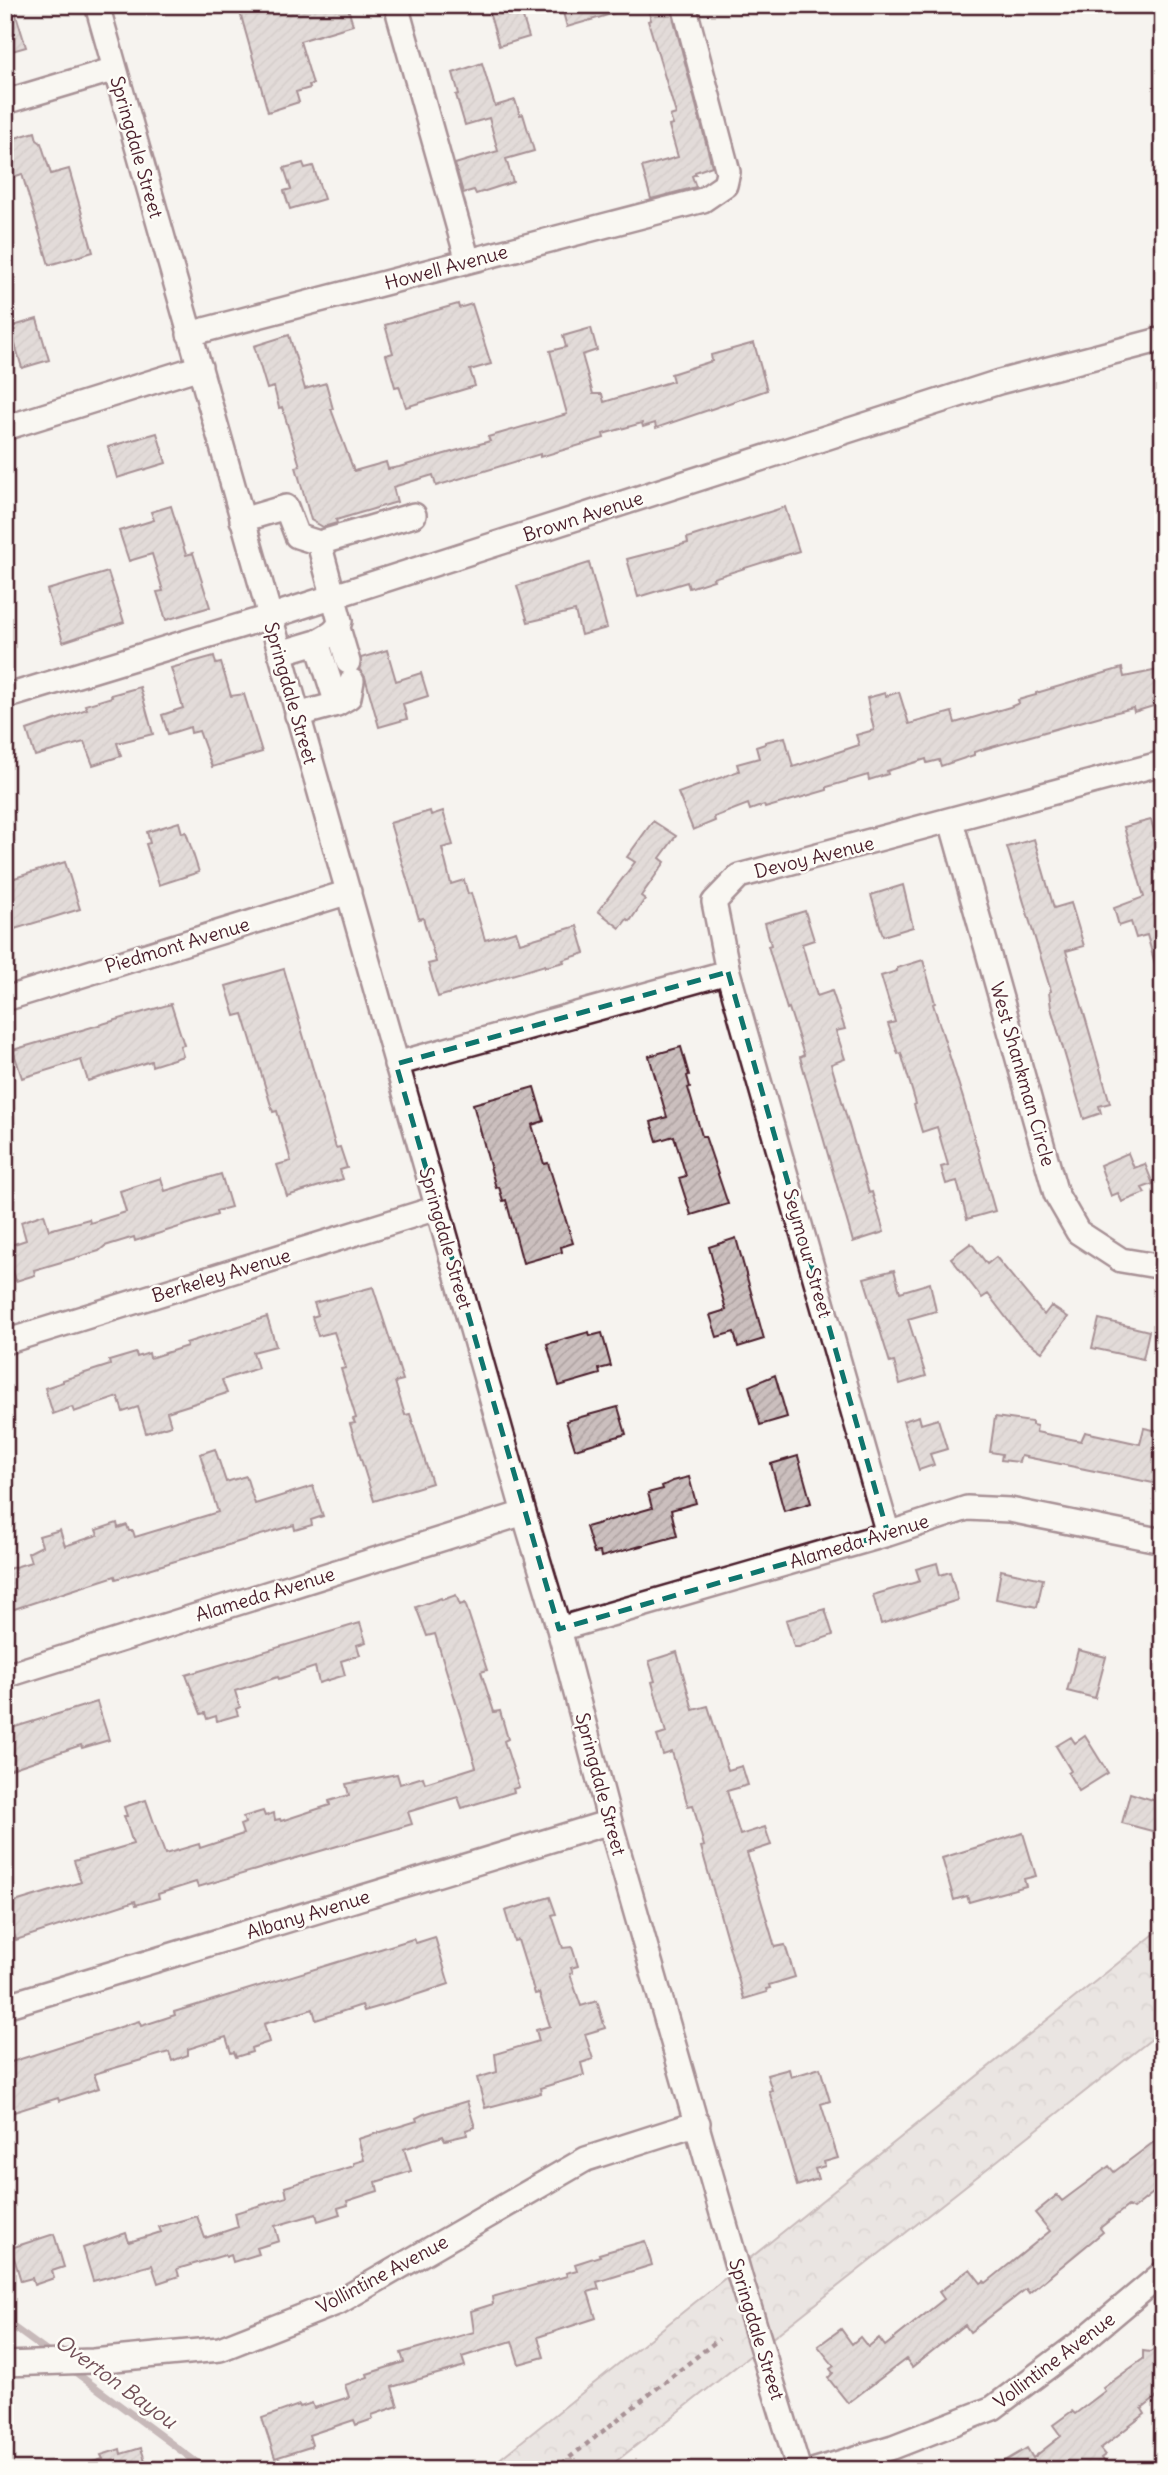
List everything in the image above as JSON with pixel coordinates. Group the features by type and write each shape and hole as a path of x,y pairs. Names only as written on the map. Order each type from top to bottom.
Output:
{"street":[{"name":"Springdale Street","path":"97,5 396,1064 559,1629 610,1822 741,2280 799,2470"},
{"path":"396,5 468,261"},
{"name":"Howell Avenue","path":"189,334 703,200 725,185 728,172 684,5"},
{"path":"5,102 115,69"},
{"name":"Brown Avenue","path":"5,697 269,617 999,382 1163,339"},
{"path":"5,428 200,367"},
{"path":"242,520 286,508 297,536 319,543 414,515"},
{"path":"297,715 337,704 349,697 350,671 338,628 340,621 334,596 319,543"},
{"path":"280,653 317,642 338,628"},
{"path":"317,642 337,704"},
{"name":"Devoy Avenue","path":"728,972 715,902 738,876 1163,764"},
{"name":"West Shankman Circle","path":"951,821 1056,1194 1078,1232 1121,1260 1163,1267"},
{"name":"Piedmont Avenue","path":"5,999 349,892"},
{"path":"396,1064 728,972"},
{"name":"Seymour Street","path":"728,972 888,1534"},
{"name":"Berkeley Avenue","path":"5,1342 437,1208"},
{"name":"Alameda Avenue","path":"559,1629 888,1534 967,1508 1010,1510 1163,1541"},
{"name":"Alameda Avenue","path":"5,1676 524,1513"},
{"name":"Albany Avenue","path":"5,2006 610,1822"},
{"name":"Vollintine Avenue","path":"5,2364 93,2361 220,2349 339,2302 586,2159 698,2123"},
{"name":"Vollintine Avenue","path":"816,2470 893,2448 993,2408 1081,2342 1163,2273"}],"path":[{"path":"554,2470 719,2339"}],"highlighted area":[{"path":"728,972 888,1534 559,1629 396,1064"}],"green space":[{"path":"1163,1927 1163,2030 605,2470 486,2470"}],"building":[{"path":"5,5 13,5 26,47 5,53"},
{"path":"238,5 347,5 353,25 300,41 313,84 309,85 310,88 296,92 299,102 268,112"},
{"path":"487,5 519,5 529,37 499,46"},
{"path":"561,5 624,5 625,10 567,27"},
{"path":"647,5 670,5 712,166 695,172 692,176 696,187 651,199 642,167 678,157 669,126 673,125 670,116 676,114 648,21 651,20"},
{"path":"482,63 495,106 515,100 520,115 523,114 534,151 506,159 513,182 476,194 474,190 463,193 455,164 498,151 489,118 465,125 456,95 459,94 453,73"},
{"path":"35,132 51,174 69,169 93,252 49,265 22,174 10,178 5,162 5,141"},
{"path":"303,163 305,168 313,166 324,199 290,209 284,191 291,189 284,168"},
{"path":"458,304 459,308 472,304 491,364 470,370 475,386 406,407 399,386 395,387 386,355 393,353 385,325"},
{"path":"37,319 49,360 22,368 10,327"},
{"path":"591,328 597,350 582,355 593,394 602,394 604,402 673,381 671,374 712,361 711,355 754,343 767,390 656,428 655,423 643,427 642,423 603,434 604,438 540,457 540,454 436,486 433,475 393,487 397,502 336,520 337,523 323,527 311,520 296,467 300,466 282,407 279,408 274,387 267,389 254,346 289,335 305,389 326,383 331,409 354,471 386,462 388,469 399,467 490,441 488,437 567,414 550,351 566,347 563,336"},
{"path":"157,433 166,463 117,478 108,447"},
{"path":"171,506 186,555 193,553 210,607 166,620 157,592 163,591 152,554 129,561 119,531 154,520 151,512"},
{"path":"785,507 799,551 689,588 687,582 638,597 627,559 688,543 687,538"},
{"path":"589,563 607,628 581,635 575,611 528,622 517,586"},
{"path":"108,572 124,622 63,642 47,590"},
{"path":"387,650 396,681 421,673 428,696 403,704 407,719 379,727 365,677 359,669 361,658"},
{"path":"214,656 216,664 221,663 231,696 244,694 262,752 212,767 199,731 191,733 190,727 168,734 162,715 183,708 171,668"},
{"path":"1122,668 1124,677 1163,669 1163,703 1134,712 1133,708 1101,716 974,752 974,755 941,766 939,760 927,763 926,759 887,771 888,774 869,780 868,775 765,808 764,805 750,810 748,804 714,817 715,821 693,830 678,793 739,771 737,764 759,758 756,747 765,742 785,737 793,767 859,745 856,735 874,730 867,698 899,692 909,724 952,712 955,723 1010,707 1019,703 1018,700 1036,693"},
{"path":"140,687 153,734 117,743 121,756 93,765 84,742 35,756 27,730 87,709 85,705 112,697 111,695"},
{"path":"430,811 431,815 443,811 453,845 442,848 451,884 464,880 468,894 471,893 485,940 516,931 520,943 577,926 585,953 563,960 564,962 545,965 438,997 428,964 436,962 423,918 419,919 390,823"},
{"path":"1151,820 1163,863 1163,970 1157,971 1147,935 1136,938 1131,922 1119,926 1114,908 1144,897 1124,827"},
{"path":"653,821 676,836 660,858 665,862 641,896 645,899 630,921 627,919 620,928 598,911 635,862 627,857"},
{"path":"179,822 182,833 186,832 199,872 159,885 146,844 150,843 147,832"},
{"path":"1034,839 1054,908 1071,903 1084,946 1066,951 1110,1103 1099,1106 1101,1113 1084,1119 1051,1008 1051,991 1007,847"},
{"path":"65,862 80,909 5,932 5,881"},
{"path":"903,885 913,927 883,936 871,895"},
{"path":"805,911 814,940 802,944 817,996 832,991 845,1029 836,1031 845,1059 831,1064 869,1193 872,1192 884,1232 853,1242 800,1057 804,1055 768,946 771,945 765,923"},
{"path":"923,960 935,1003 933,1004 995,1211 967,1219 957,1181 946,1184 941,1167 948,1165 937,1127 922,1132 901,1053 898,1054 888,1024 895,1022 881,976"},
{"path":"284,969 336,1148 340,1147 347,1168 340,1170 343,1179 287,1196 277,1165 291,1161 277,1111 273,1112 243,1014 235,1016 226,986"},
{"path":"171,1004 184,1045 180,1046 183,1056 152,1066 151,1061 88,1081 81,1060 22,1078 13,1050"},
{"path":"681,1047 689,1075 688,1088 702,1136 705,1136 728,1204 691,1215 679,1178 686,1176 674,1136 657,1141 651,1122 667,1117 649,1056"},
{"path":"534,1087 544,1121 532,1125 544,1164 548,1163 573,1243 561,1247 562,1252 523,1263 506,1200 503,1201 499,1187 496,1188 473,1104"},
{"path":"1128,1153 1134,1168 1145,1164 1153,1184 1142,1188 1145,1193 1122,1202 1118,1193 1111,1196 1100,1165"},
{"path":"221,1174 231,1207 216,1211 217,1215 135,1241 134,1237 105,1246 99,1251 34,1270 35,1275 16,1281 5,1247 26,1240 21,1222 44,1214 49,1230 89,1219 90,1223 126,1212 120,1191 161,1178 165,1191"},
{"path":"736,1238 764,1339 738,1347 734,1332 717,1337 710,1315 726,1310 709,1247"},
{"path":"971,1243 987,1264 996,1257 1044,1315 1051,1306 1068,1317 1042,1352 1020,1336 988,1294 982,1298 951,1258"},
{"path":"894,1270 900,1292 930,1283 936,1311 908,1319 926,1376 900,1384 894,1362 890,1363 864,1278"},
{"path":"373,1287 403,1380 395,1382 405,1415 410,1414 432,1483 374,1501 350,1424 355,1423 353,1419 356,1418 341,1369 346,1368 334,1332 318,1336 312,1317 318,1315 314,1303"},
{"path":"267,1317 276,1346 253,1352 258,1368 222,1380 227,1393 167,1412 171,1425 146,1433 138,1407 123,1412 118,1397 74,1412 72,1407 53,1414 45,1388 110,1365 109,1361 136,1353 137,1357 149,1353 150,1358 187,1346 186,1343"},
{"path":"1099,1319 1149,1331 1143,1359 1092,1348"},
{"path":"589,1332 590,1336 602,1333 611,1366 599,1369 600,1374 559,1386 547,1344"},
{"path":"775,1375 787,1417 760,1425 749,1386"},
{"path":"618,1407 626,1434 575,1449 566,1421"},
{"path":"919,1416 921,1424 938,1419 947,1449 930,1454 934,1465 919,1470 903,1421"},
{"path":"995,1417 1032,1422 1032,1425 1037,1426 1036,1432 1081,1441 1085,1432 1140,1444 1144,1428 1163,1432 1163,1485 1021,1456 1019,1462 1001,1460 1002,1454 990,1452"},
{"path":"215,1449 226,1482 246,1476 255,1504 313,1486 323,1516 311,1520 312,1525 295,1530 294,1525 116,1579 115,1576 5,1612 5,1570 31,1562 28,1553 42,1546 39,1536 60,1530 65,1546 98,1535 96,1530 117,1523 118,1528 127,1525 135,1537 218,1512 200,1454"},
{"path":"798,1456 811,1503 784,1511 771,1464"},
{"path":"689,1477 696,1503 671,1510 677,1536 601,1557 600,1552 594,1553 586,1527 652,1508 648,1493"},
{"path":"937,1563 940,1575 950,1572 958,1600 881,1624 873,1595 920,1581 916,1569"},
{"path":"1001,1570 1043,1579 1037,1607 996,1599"},
{"path":"456,1595 460,1605 465,1603 487,1670 481,1672 494,1712 500,1711 508,1739 504,1741 519,1787 513,1789 514,1792 462,1808 458,1797 408,1812 412,1824 198,1887 196,1882 158,1894 159,1898 136,1905 135,1901 16,1940 5,1905 81,1882 74,1861 133,1844 124,1816 127,1816 124,1807 146,1800 165,1854 199,1844 200,1848 243,1834 240,1825 245,1823 243,1817 263,1811 265,1816 274,1813 275,1820 281,1821 330,1805 329,1801 349,1795 346,1784 397,1774 400,1784 423,1777 425,1783 476,1767 435,1634 427,1636 416,1607"},
{"path":"825,1609 833,1635 794,1647 786,1620"},
{"path":"360,1623 366,1642 357,1645 360,1655 341,1661 345,1675 319,1683 315,1667 279,1679 278,1677 235,1691 240,1707 236,1709 238,1715 217,1721 216,1716 207,1719 205,1713 201,1714 186,1675"},
{"path":"1078,1650 1106,1657 1095,1698 1067,1691"},
{"path":"677,1652 693,1710 708,1706 728,1770 742,1766 748,1785 727,1791 740,1835 765,1827 771,1845 747,1853 775,1947 785,1945 795,1977 769,1985 767,1992 744,1999 701,1847 704,1846 693,1805 688,1806 672,1752 663,1755 657,1736 666,1733 649,1661"},
{"path":"97,1702 109,1740 82,1748 81,1745 5,1771 5,1730"},
{"path":"1085,1736 1108,1773 1079,1791 1056,1746 1071,1737 1075,1743"},
{"path":"1130,1793 1163,1803 1163,1834 1122,1823"},
{"path":"1023,1833 1036,1876 1024,1879 1026,1886 969,1902 967,1896 954,1900 942,1858"},
{"path":"550,1897 556,1914 552,1915 563,1948 572,1947 578,1966 571,1968 573,1973 570,1974 581,2006 597,2001 605,2028 585,2034 593,2059 581,2063 584,2075 540,2088 541,2093 485,2108 477,2078 497,2072 495,2054 539,2041 536,2030 550,2026 539,1993 535,1994 518,1940 514,1941 505,1911"},
{"path":"435,1937 449,1984 364,2011 362,2005 316,2020 313,2009 264,2024 269,2042 251,2048 252,2052 236,2057 234,2052 231,2053 226,2037 188,2049 188,2055 172,2061 169,2052 94,2074 99,2088 5,2115 5,2064 139,2021 141,2026 175,2015 174,2012 413,1939 416,1943"},
{"path":"820,2068 830,2101 821,2104 838,2158 824,2162 825,2166 815,2169 818,2179 797,2186 769,2091 772,2090 767,2075 789,2069 791,2077"},
{"path":"467,2101 475,2127 466,2130 467,2135 445,2140 443,2136 404,2149 411,2171 376,2182 378,2191 347,2201 348,2205 338,2208 340,2214 318,2221 316,2214 275,2226 279,2241 257,2248 259,2254 233,2262 231,2255 225,2255 177,2269 179,2276 158,2283 152,2265 93,2281 83,2248 126,2233 129,2242 161,2232 159,2227 197,2216 205,2238 238,2227 235,2213 287,2197 285,2187 354,2166 354,2163 364,2160 358,2139 417,2121 416,2118 424,2114"},
{"path":"1163,2135 1163,2185 1133,2209 1128,2206 1100,2228 1103,2232 1029,2293 1026,2289 970,2332 965,2325 912,2367 906,2359 848,2403 828,2378 833,2373 830,2369 834,2366 818,2346 841,2329 852,2344 860,2337 868,2347 879,2338 885,2346 944,2299 939,2292 970,2269 981,2283 986,2283 1050,2231 1035,2213 1057,2195 1062,2201 1109,2166 1114,2172"},
{"path":"54,2234 64,2267 52,2271 54,2278 34,2285 32,2278 21,2281 11,2248"},
{"path":"645,2241 652,2265 597,2282 599,2289 588,2292 596,2318 538,2337 544,2357 519,2364 512,2341 462,2357 465,2366 392,2387 398,2406 372,2415 373,2419 356,2425 354,2420 309,2435 312,2445 310,2447 275,2458 262,2418 299,2405 300,2407 312,2403 314,2408 349,2397 345,2385 368,2377 367,2374 404,2362 401,2353 474,2332 471,2311 493,2304 492,2297 567,2276 566,2273 577,2270 575,2264"},
{"path":"1163,2343 1163,2392 1142,2409 1145,2414 1100,2449 1105,2455 1101,2458 1109,2470 990,2470 1027,2448 1033,2458 1061,2436 1053,2425 1072,2411 1075,2414 1105,2391 1103,2388 1143,2359 1143,2351 1150,2352"},
{"path":"141,2448 148,2470 83,2470 82,2465 103,2459 101,2455 120,2449 121,2454"}],"waterway":[{"name":"Overton Bayou","path":"5,2321 53,2356"},
{"name":"Overton Bayou","path":"71,2369 207,2470"}]}
